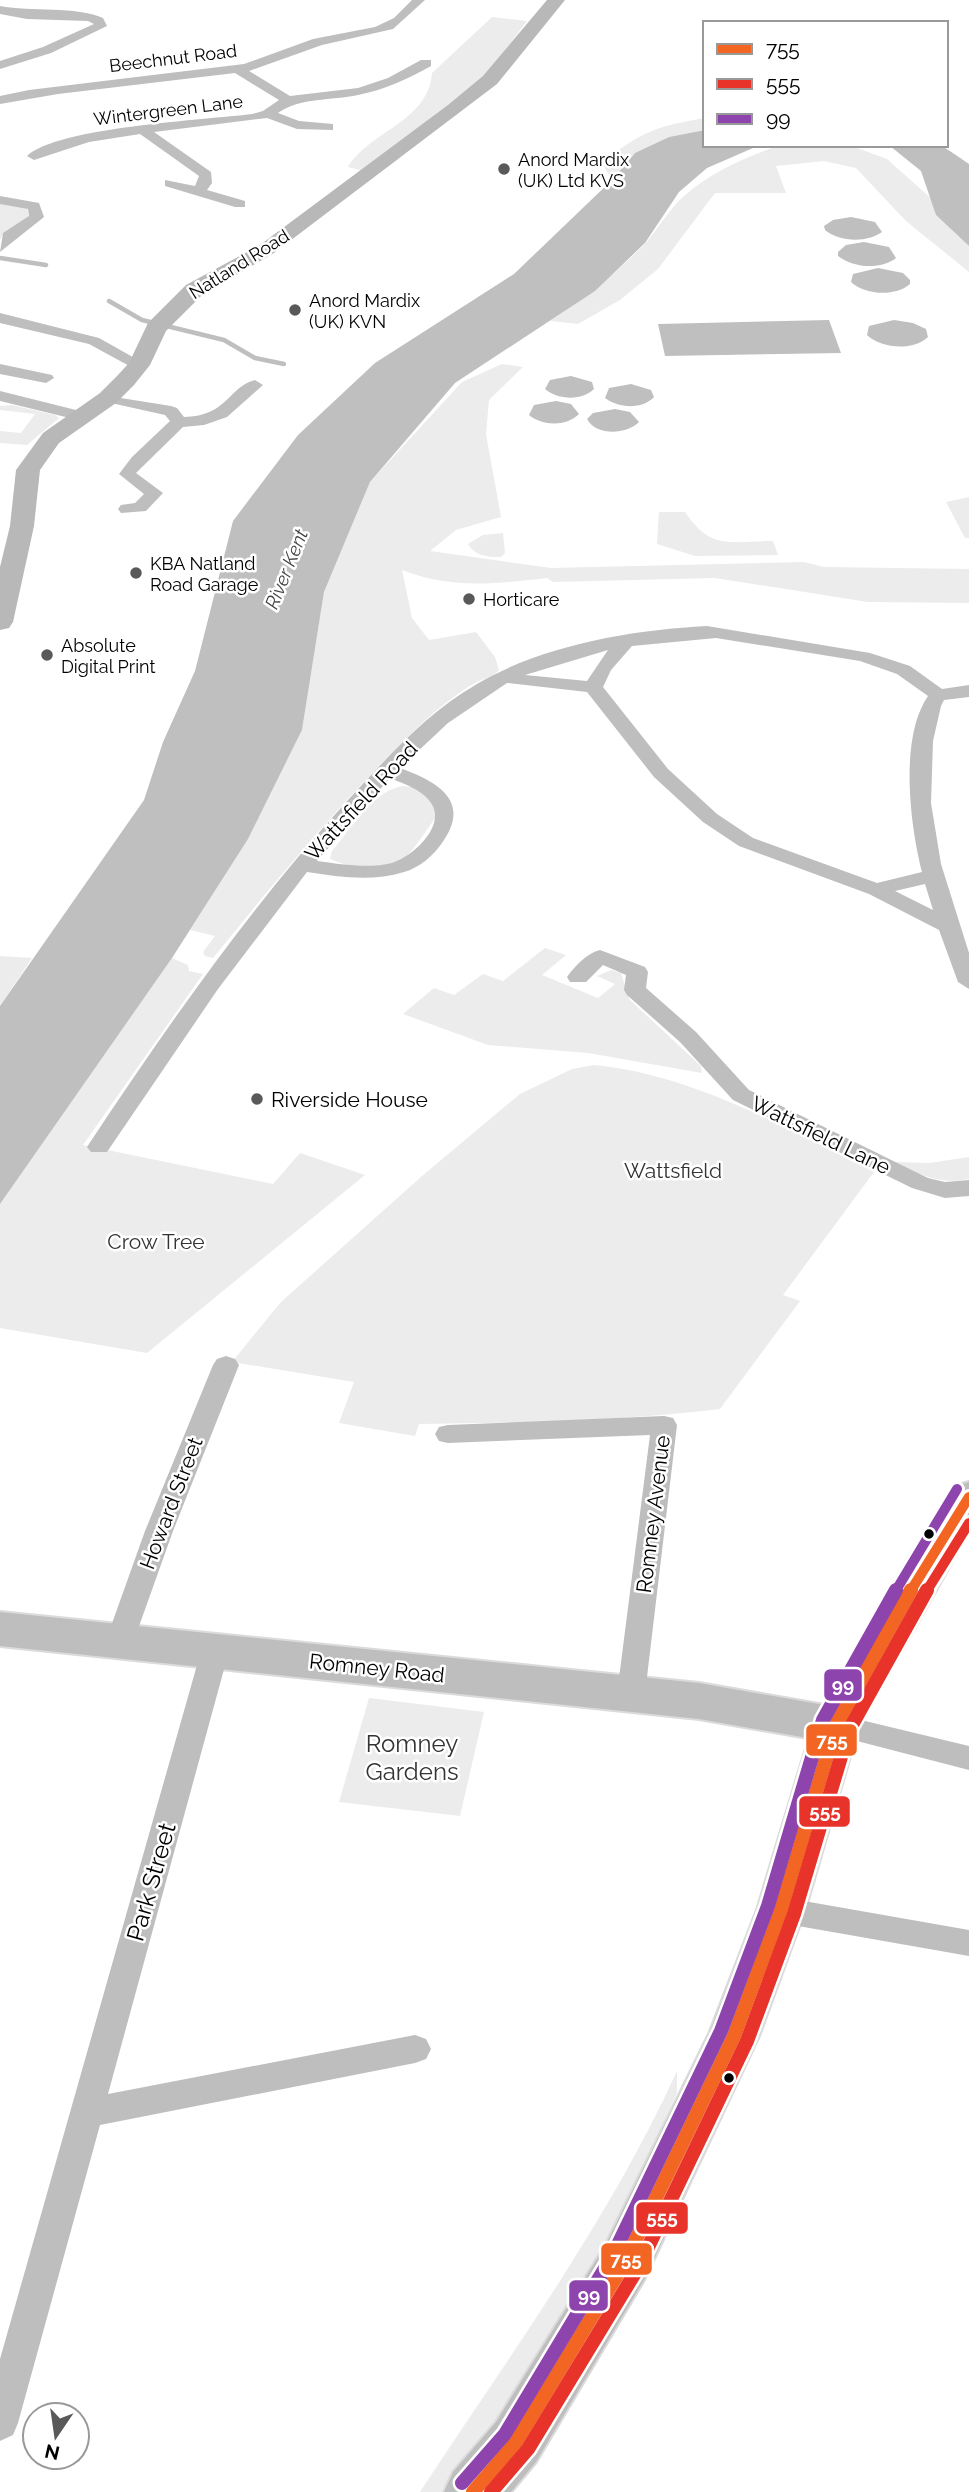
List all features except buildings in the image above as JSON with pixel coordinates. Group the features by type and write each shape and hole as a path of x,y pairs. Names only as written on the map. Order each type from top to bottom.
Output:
{"main road":[{"path":"473,2492 516,2442 625,2262 714,2082 781,1910 836,1725 925,1566 969,1497"},
{"name":"Romney Road","path":"0,1629 631,1694 733,1706 836,1725"}],"street":[{"name":"Beechnut Road","path":"0,100 45,91 237,69 330,39 383,29 402,21 419,0"},
{"name":"Natland Road","path":"0,621 22,526 27,470 51,438 108,398 139,365 159,324 194,290 267,249 455,109 490,80 556,0"},
{"path":"0,10 90,18 99,21 100,26 47,50 0,65"},
{"path":"288,100 342,96 376,89 426,63"},
{"name":"Wintergreen Lane","path":"34,156 72,141 142,128 229,121 268,114 288,100 237,69"},
{"path":"268,114 297,125 328,127"},
{"path":"142,128 157,145 189,160 206,175 205,183 198,191"},
{"path":"170,183 240,204"},
{"path":"0,200 34,206 37,217 8,236 0,248"},
{"path":"3,320 94,341 139,365"},
{"path":"0,369 46,378"},
{"path":"0,385 18,373"},
{"path":"127,509 140,507 155,492 127,474 135,460 156,446 179,422 205,422 219,417 255,385"},
{"path":"0,396 82,416"},
{"path":"108,398 171,411 179,422"},
{"name":"Wattsfield Road","path":"99,1147 210,982 300,865 385,770 441,719 485,687 559,657 626,641 709,632 884,661 911,673 938,695"},
{"path":"593,687 603,668 626,641"},
{"path":"503,679 557,681 593,687 661,773 701,811 746,842 876,890 948,926"},
{"path":"969,691 938,695 928,713 919,766 922,817 931,876 969,982"},
{"path":"300,865 345,872 394,869 419,856 438,837 446,817 442,802 419,781 385,770"},
{"path":"876,890 931,876"},
{"name":"Wattsfield Lane","path":"578,977 600,956 637,972 635,990 688,1037 741,1095 920,1183 945,1190 969,1188"},
{"name":"Howard Street","path":"119,1643 159,1531 226,1365"},
{"name":"Romney Avenue","path":"448,1434 555,1432 664,1424 631,1694"},
{"name":"Park Street","path":"0,2423 84,2113 215,1651"},
{"path":"836,1725 969,1758"},
{"path":"781,1910 969,1943"},
{"path":"84,2113 415,2049"}],"green space":[{"path":"492,17 527,21 486,75 385,169 365,171 348,167 358,154 410,115 428,90 432,73"},
{"path":"703,118 703,130 669,137 635,153 612,180 602,163 639,137 674,124"},
{"path":"775,147 854,147 887,159 933,200 936,215 969,246 969,272 906,221 856,168 824,161 776,166 786,193 715,193 658,269 620,300 578,324 550,321 632,257 694,187"},
{"path":"0,202 27,207 29,219 3,234 0,240"},
{"path":"502,364 523,367 489,400 486,434 501,517 456,530 430,551 551,568 804,562 824,567 969,569 969,603 868,602 715,578 553,582 547,578 473,583 438,580 402,570 412,618 429,640 476,632 495,657 499,670 461,692 417,728 337,811 213,958 205,956 203,952 215,936 190,930 248,839 302,730 324,592 370,482 462,382"},
{"path":"12,405 59,418 27,445 0,443 0,431 21,433 35,414 0,410 0,406"},
{"path":"969,497 969,538 965,538 946,502"},
{"path":"659,512 685,512 704,533 723,541 773,541 778,555 695,556 657,544"},
{"path":"503,533 505,553 501,557 482,555 468,544 483,535"},
{"path":"403,786 425,794 438,814 405,858 384,868 355,867 330,859 332,851 372,803 392,789"},
{"path":"545,948 566,955 542,975 598,998 615,984 597,976 611,970 621,973 630,1000 701,1066 702,1073 588,1053 488,1045 403,1014 434,988 454,995 483,974 503,981"},
{"path":"0,956 32,958 0,1006"},
{"name":"Crow Tree","path":"172,958 188,965 189,971 203,974 83,1145 273,1184 300,1153 365,1175 147,1353 0,1328 0,1203"},
{"name":"Wattsfield","path":"594,1065 668,1080 704,1092 773,1121 874,1172 783,1295 800,1301 720,1409 607,1419 419,1424 415,1436 339,1423 354,1382 232,1362 281,1302 422,1176 520,1094 572,1069"},
{"path":"969,1157 969,1179 959,1181 930,1178 895,1162 929,1163"},
{"name":"Romney Gardens","path":"369,1698 484,1712 460,1816 339,1802"},
{"path":"677,2071 677,2093 653,2146 601,2250 543,2350 512,2399 443,2492 420,2492 590,2234"}],"water":[{"name":"River Kent","path":"703,130 703,147 755,147 707,168 679,192 645,243 595,291 455,383 370,482 324,592 302,730 248,839 172,958 0,1204 0,1006 144,800 163,742 195,671 233,521 298,435 375,363 514,274 612,180 635,153 669,137"},
{"path":"891,147 944,147 969,164 969,246 936,215 921,171"},
{"path":"851,217 875,222 882,232 869,238 853,240 838,237 825,230 824,226 833,220"},
{"path":"864,242 889,247 896,258 883,264 867,266 851,263 838,256 838,252 846,245"},
{"path":"878,268 903,273 910,280 910,284 896,291 880,293 864,290 851,282 853,274"},
{"path":"829,320 841,353 665,356 658,324"},
{"path":"894,320 913,323 926,329 928,337 914,345 897,346 881,343 867,335 869,326"},
{"path":"571,376 592,382 594,389 583,396 570,398 545,389 550,380"},
{"path":"631,384 651,390 654,397 637,406 616,404 605,398 609,388"},
{"path":"556,401 571,404 579,414 561,423 547,423 529,415 534,405"},
{"path":"615,409 630,412 639,422 627,429 612,432 591,425 587,419 593,413"}],"waterway":[{"path":"0,258 46,265"},
{"path":"109,301 142,320 224,340 255,358 284,364"}],"transit line":[{"name":"99","path":"462,2483 505,2434 613,2255 721,2031 768,1906 823,1720 913,1559 957,1489"},
{"name":"755","path":"473,2492 516,2442 625,2262 734,2036 781,1910 836,1725 925,1566 969,1497"},
{"name":"555","path":"491,2492 528,2449 638,2268 747,2041 794,1914 849,1730 937,1573 969,1523"}],"place":[{"name":"Anord Mardix (UK) Ltd KVS","path":"504,169"},
{"name":"Anord Mardix (UK) KVN","path":"295,310"},
{"name":"KBA Natland Road Garage","path":"136,573"},
{"name":"Horticare","path":"469,599"},
{"name":"Absolute Digital Print","path":"47,655"},
{"name":"Riverside House","path":"257,1099"}]}
